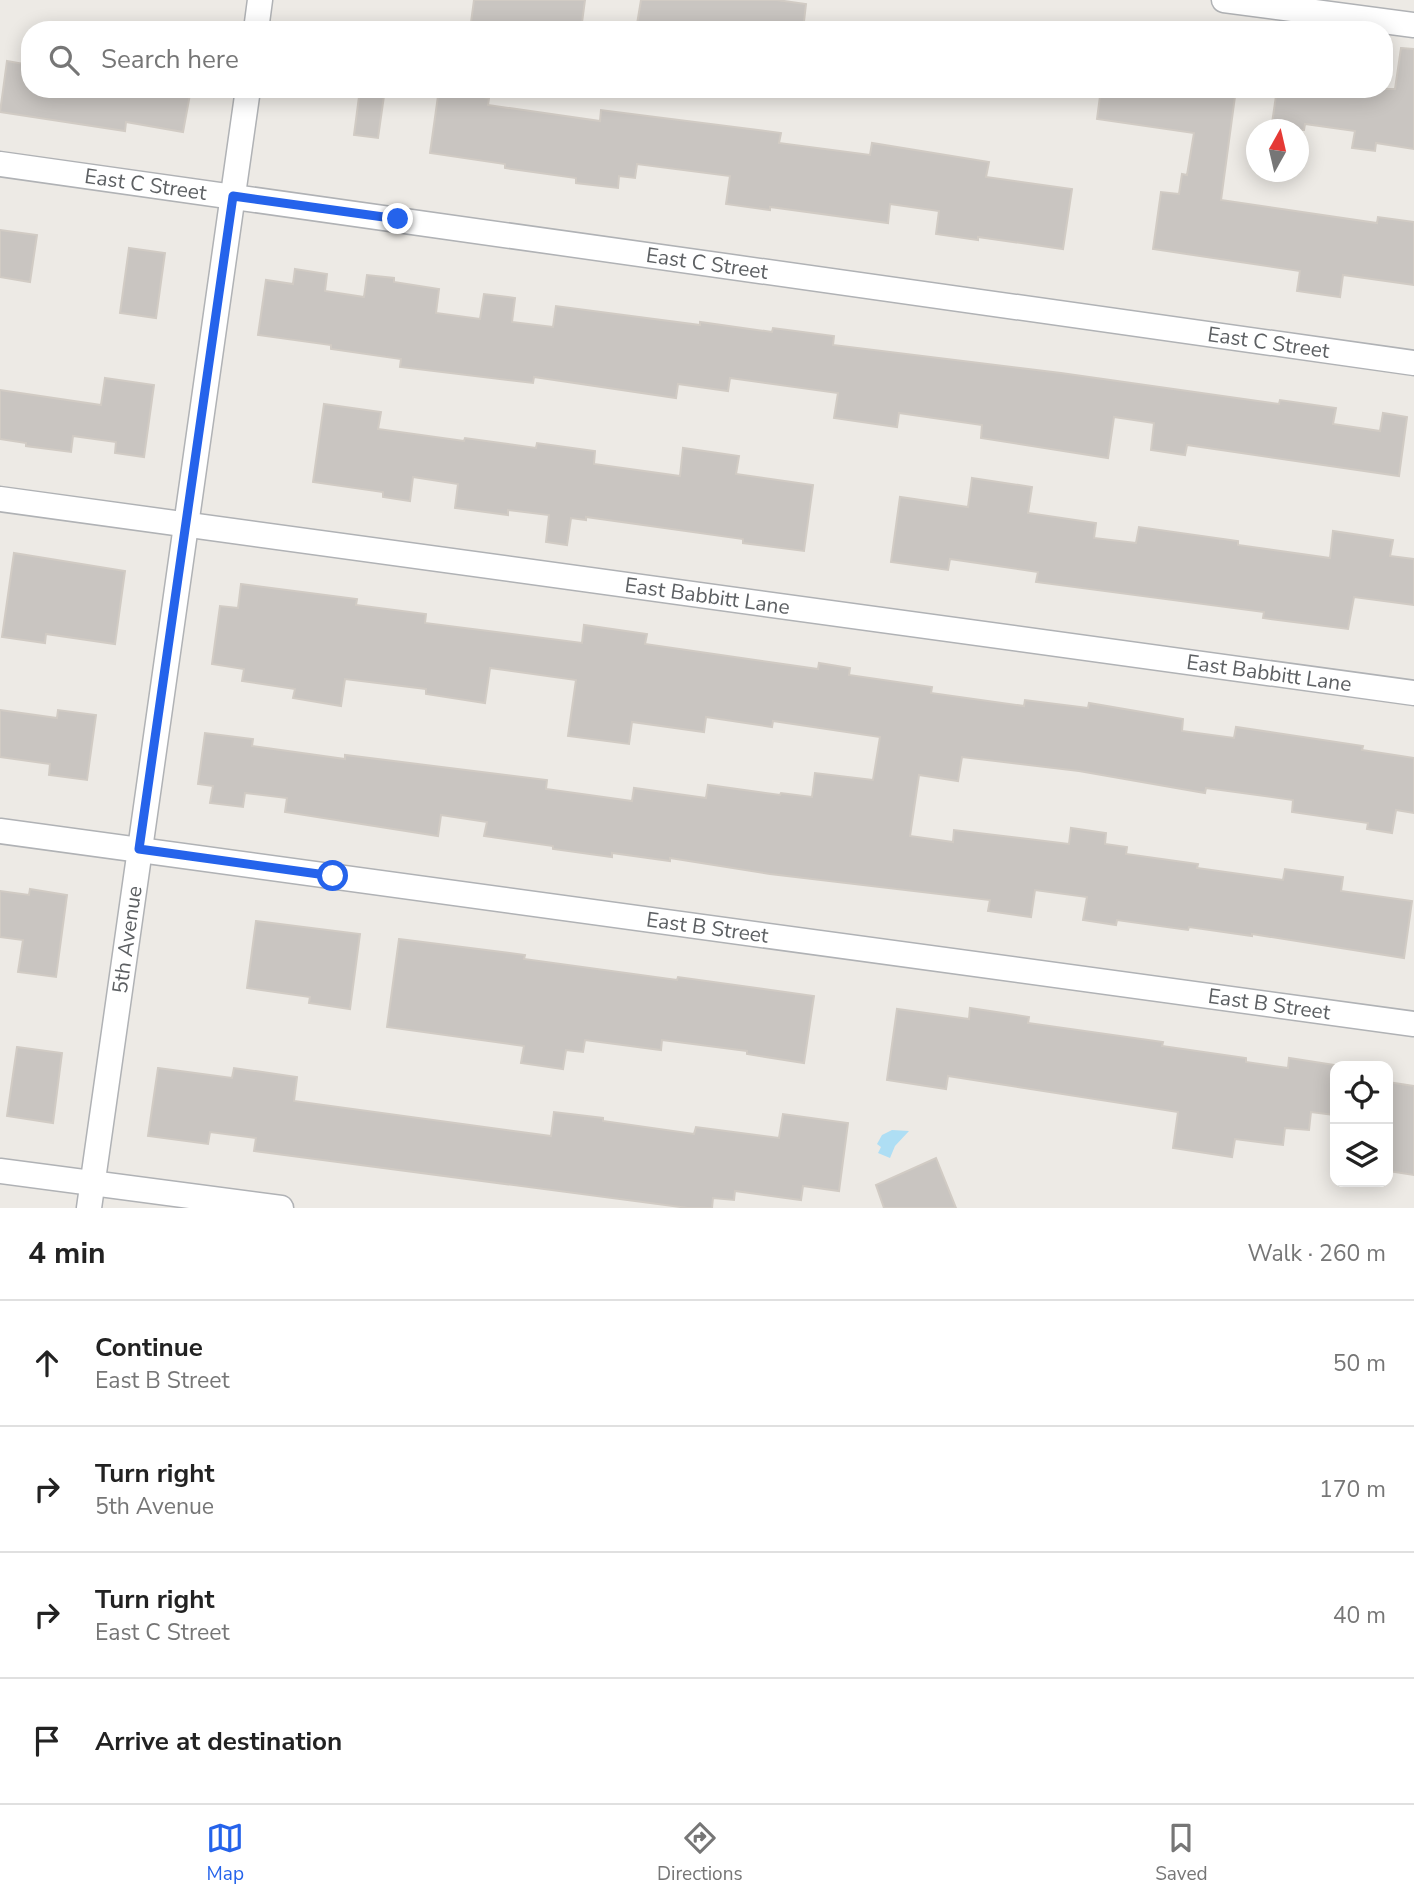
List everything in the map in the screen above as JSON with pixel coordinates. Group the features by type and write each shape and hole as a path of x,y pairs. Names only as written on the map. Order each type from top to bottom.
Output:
{"street":[{"path":"257,21 260,0"},
{"path":"1224,0 1377,21"},
{"path":"1393,23 1414,26"},
{"name":"5th Avenue","path":"89,1208 246,98"},
{"name":"East C Street","path":"0,164 1414,363"},
{"name":"East Babbitt Lane","path":"0,499 1414,693"},
{"name":"East B Street","path":"0,831 1414,1024"},
{"path":"0,1171 281,1208"}],"water":[{"path":"892,1130 909,1131 895,1146 890,1158 878,1153 881,1147 877,1144 882,1135"}],"building":[{"path":"474,0 585,0 582,21 471,21"},
{"path":"641,0 777,0 806,4 804,21 638,21"},
{"path":"1401,48 1414,49 1414,149 1376,143 1375,151 1352,148 1355,131 1309,125 1309,119 1273,119 1276,98 1393,98"},
{"path":"7,61 21,63 21,98 189,98 183,132 126,122 125,131 0,112"},
{"path":"359,98 384,98 378,138 354,135"},
{"path":"438,98 489,98 488,105 600,121 601,110 781,133 779,143 870,155 872,143 989,162 986,177 1072,189 1063,249 936,234 939,211 890,204 888,223 770,207 770,210 726,204 730,176 637,164 635,178 619,176 618,188 576,183 576,178 505,168 505,164 430,153"},
{"path":"1100,98 1235,98 1221,200 1377,223 1378,217 1414,222 1414,285 1343,275 1340,297 1297,291 1300,271 1153,249 1161,192 1179,194 1182,174 1187,175 1194,133 1097,119"},
{"path":"0,230 37,235 30,282 0,277"},
{"path":"129,248 165,253 156,318 120,313"},
{"path":"295,269 327,274 325,291 364,297 367,275 394,278 394,282 439,289 436,313 480,319 484,294 515,298 512,322 553,327 556,306 700,325 700,322 772,332 773,328 834,336 833,345 1061,373 1279,404 1280,400 1336,408 1333,424 1380,431 1383,413 1407,417 1399,476 1187,445 1185,455 1151,450 1154,423 1114,417 1108,458 981,438 982,425 899,413 897,427 834,418 838,393 730,378 728,391 678,384 676,398 534,377 533,383 400,367 401,359 331,349 331,345 258,335 266,280 293,284"},
{"path":"105,378 154,385 144,457 115,453 116,442 73,436 71,452 26,446 26,443 0,439 0,390 101,405"},
{"path":"324,404 381,412 378,429 464,441 465,438 536,448 537,443 595,451 594,464 680,476 683,448 739,456 736,474 813,485 804,551 743,543 743,539 586,517 586,520 571,518 567,545 546,542 549,515 508,510 508,515 455,508 458,484 413,477 410,501 383,497 383,492 313,482"},
{"path":"972,478 1032,487 1028,513 1096,523 1094,538 1136,543 1139,527 1330,558 1333,531 1393,540 1390,556 1414,559 1414,605 1354,597 1348,629 1263,618 1264,612 1036,582 1038,572 950,559 948,570 891,562 900,497 968,507"},
{"path":"14,553 125,571 115,644 46,634 45,643 2,637"},
{"path":"241,584 357,599 356,605 426,614 425,623 582,643 584,625 647,634 645,644 818,669 819,663 850,668 849,675 932,687 931,693 1024,706 1025,700 1088,708 1089,703 1183,719 1182,731 1234,738 1236,727 1363,746 1362,750 1414,758 1414,813 1396,810 1392,833 1367,829 1368,823 1292,812 1293,800 1206,788 1205,793 1079,771 962,757 958,781 919,775 910,836 953,842 954,830 1069,844 1071,828 1106,833 1105,844 1127,847 1126,854 1198,864 1197,868 1283,880 1285,869 1343,877 1341,891 1412,901 1404,958 1252,934 1189,927 1188,930 1117,920 1116,925 1083,920 1087,897 1035,890 1031,917 988,911 990,900 770,874 670,858 670,861 612,853 612,857 553,849 553,846 484,836 487,822 441,815 438,836 285,812 287,798 245,793 243,807 210,803 213,786 198,784 205,733 253,739 252,746 345,759 345,755 547,780 546,789 632,801 634,788 706,798 708,785 812,797 815,773 873,780 880,737 773,721 772,727 706,717 704,732 632,722 629,744 568,736 576,680 490,668 485,703 426,694 426,689 345,679 341,706 293,698 295,689 242,681 244,669 212,664 220,606 238,608"},
{"path":"0,710 57,718 58,710 96,715 87,780 49,775 50,764 0,757"},
{"path":"30,889 67,895 56,977 18,972 23,940 0,937 0,891 29,895"},
{"path":"256,921 360,934 350,1009 309,1003 310,997 247,988"},
{"path":"399,939 525,955 524,959 814,996 804,1063 747,1054 747,1051 662,1040 661,1050 585,1040 583,1052 566,1050 563,1069 521,1063 524,1046 387,1027"},
{"path":"970,1008 1029,1017 1028,1023 1163,1042 1162,1046 1246,1058 1246,1062 1288,1068 1289,1058 1330,1064 1330,1114 1311,1112 1309,1130 1285,1128 1283,1145 1235,1139 1232,1157 1173,1148 1178,1112 948,1076 946,1089 887,1080 897,1009 969,1019"},
{"path":"17,1047 62,1053 53,1123 7,1116"},
{"path":"158,1068 232,1078 234,1068 297,1077 294,1101 551,1136 554,1112 694,1134 696,1127 779,1138 783,1114 848,1123 839,1191 803,1186 801,1200 735,1191 734,1200 713,1198 712,1208 688,1208 254,1151 256,1138 210,1132 208,1144 148,1136"},
{"path":"1393,1083 1414,1086 1414,1175 1393,1172"},
{"path":"936,1158 956,1208 884,1208 876,1185"}],"route":[{"path":"333,876 139,849 233,196 398,219"}]}
